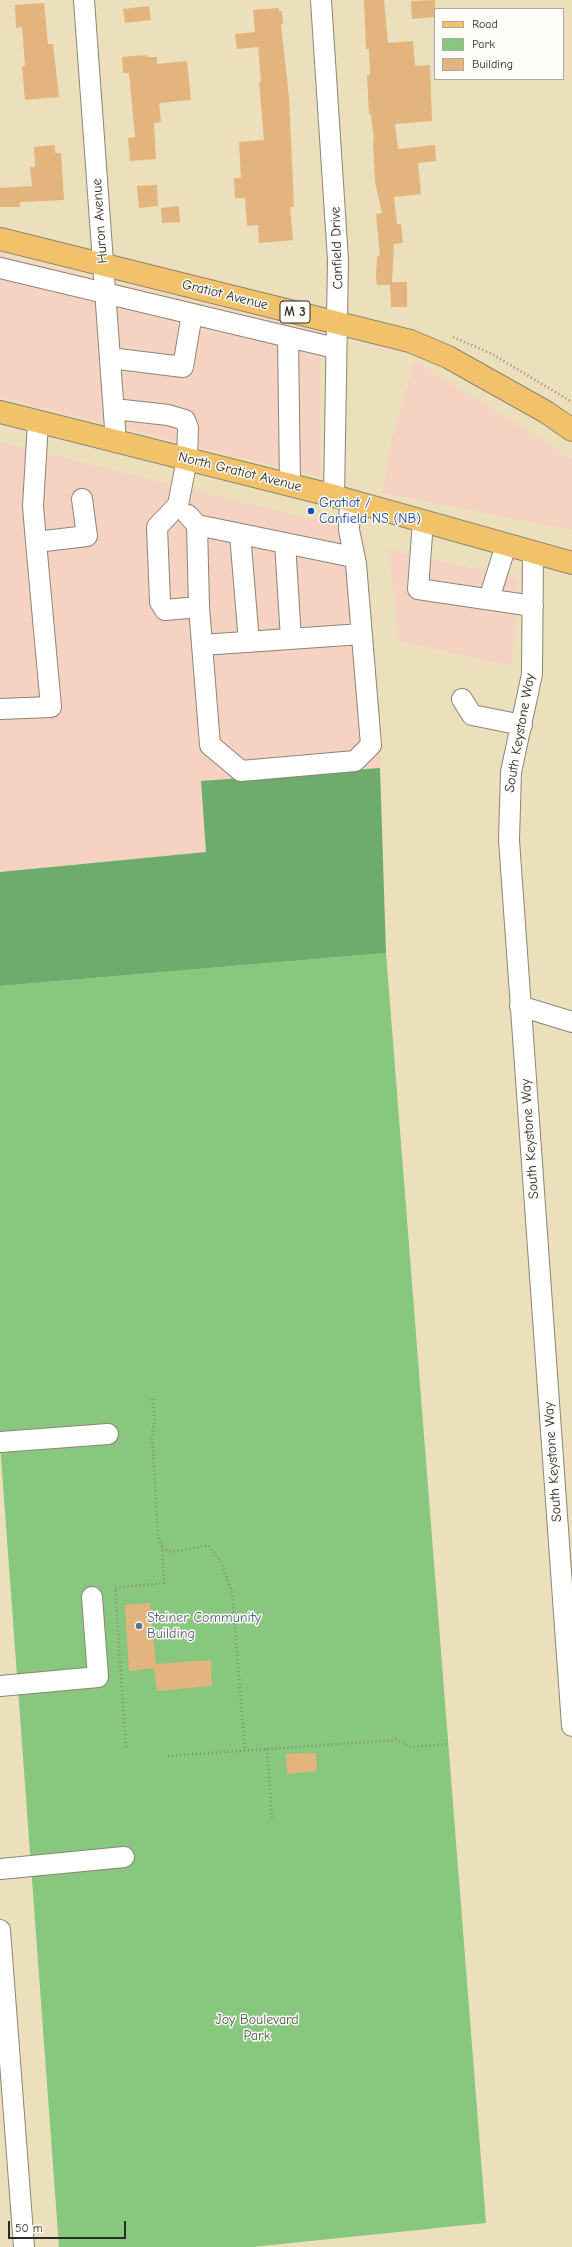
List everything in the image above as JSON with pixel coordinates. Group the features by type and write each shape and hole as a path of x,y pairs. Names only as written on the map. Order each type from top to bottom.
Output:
{"main road":[{"name":"Gratiot Avenue","path":"0,239 410,341 448,357 546,412 572,430"},
{"name":"North Gratiot Avenue","path":"0,412 342,498 572,563"}],"street":[{"name":"Huron Avenue","path":"84,0 116,442"},
{"name":"Canfield Drive","path":"197,525 199,607 210,745 241,771 355,761 371,745 356,564 353,557 342,498 335,348 339,297 337,220 321,0"},
{"path":"0,268 335,348"},
{"path":"110,358 183,367 192,314"},
{"path":"288,337 290,485"},
{"path":"114,409 168,415 185,420 188,428 187,459 178,505 157,527 160,602 165,610 199,607"},
{"path":"0,709 51,707 33,506 38,422"},
{"path":"36,542 87,536 82,499"},
{"path":"178,505 197,525 353,557"},
{"path":"423,521 418,589 533,606"},
{"path":"240,534 250,642"},
{"path":"285,543 291,639"},
{"path":"490,599 506,545"},
{"name":"South Keystone Way","path":"533,553 532,674 511,772 509,840 572,1726"},
{"path":"202,645 362,634"},
{"path":"462,699 472,715 522,725"},
{"path":"520,1006 572,1022"},
{"path":"0,1442 108,1434"},
{"path":"0,1686 98,1677 92,1597"},
{"path":"0,1868 124,1858"},
{"path":"0,1941 24,2247"}],"path":[{"path":"450,336 492,354 572,402"},
{"path":"126,1747 115,1588 164,1583 162,1548 158,1536 152,1434 155,1420 152,1399"},
{"path":"162,1548 172,1552 208,1545 221,1561 232,1593 245,1750"},
{"path":"168,1756 396,1740 412,1747 448,1744"},
{"path":"267,1749 272,1818"}],"shaded area":[{"path":"0,255 320,332 320,477 0,397"},
{"path":"415,361 572,459 572,530 382,493 392,439"},
{"path":"0,442 364,532 380,768 201,781 206,852 0,872"},
{"path":"389,550 518,578 512,666 399,641"}],"green space":[{"path":"380,768 386,953 0,986 0,872 206,852 201,781"},
{"name":"Joy Boulevard Park","path":"386,953 486,2223 252,2247 59,2247 0,1444 0,986"}],"building":[{"path":"364,0 384,0 388,43 413,41 415,66 430,65 432,121 395,124 398,149 435,145 436,161 418,163 421,194 394,197 397,224 401,224 403,243 394,244 392,282 407,282 407,307 391,307 390,285 377,285 376,278 377,256 380,256 376,214 382,213 375,182 374,140 371,114 369,114 367,75 370,75 369,49 366,49"},
{"path":"435,0 434,17 412,19 411,1"},
{"path":"44,3 48,44 53,44 59,97 25,100 22,66 25,66 22,27 16,28 15,5"},
{"path":"149,6 151,20 125,23 123,9"},
{"path":"279,8 279,11 282,11 283,23 281,25 289,97 294,207 290,207 293,240 259,243 258,225 247,226 245,198 235,198 234,178 241,178 239,142 264,140 259,82 261,82 258,47 237,49 235,34 255,32 253,10"},
{"path":"147,55 147,57 157,57 157,64 187,61 191,100 159,103 161,122 154,123 156,159 130,161 128,138 135,137 129,73 123,73 122,57"},
{"path":"55,145 55,153 61,153 64,200 20,202 20,207 0,207 0,188 32,186 30,167 35,167 34,147"},
{"path":"157,185 158,206 139,208 137,186"},
{"path":"179,206 180,222 162,223 161,208"},
{"path":"150,1603 156,1664 211,1660 212,1686 157,1691 154,1668 129,1671 125,1605"},
{"path":"316,1753 317,1771 287,1774 286,1754"}],"place":[{"name":"Gratiot / Canfield NS (NB)","path":"311,511"},
{"name":"Steiner Community Building","path":"139,1626"}]}
